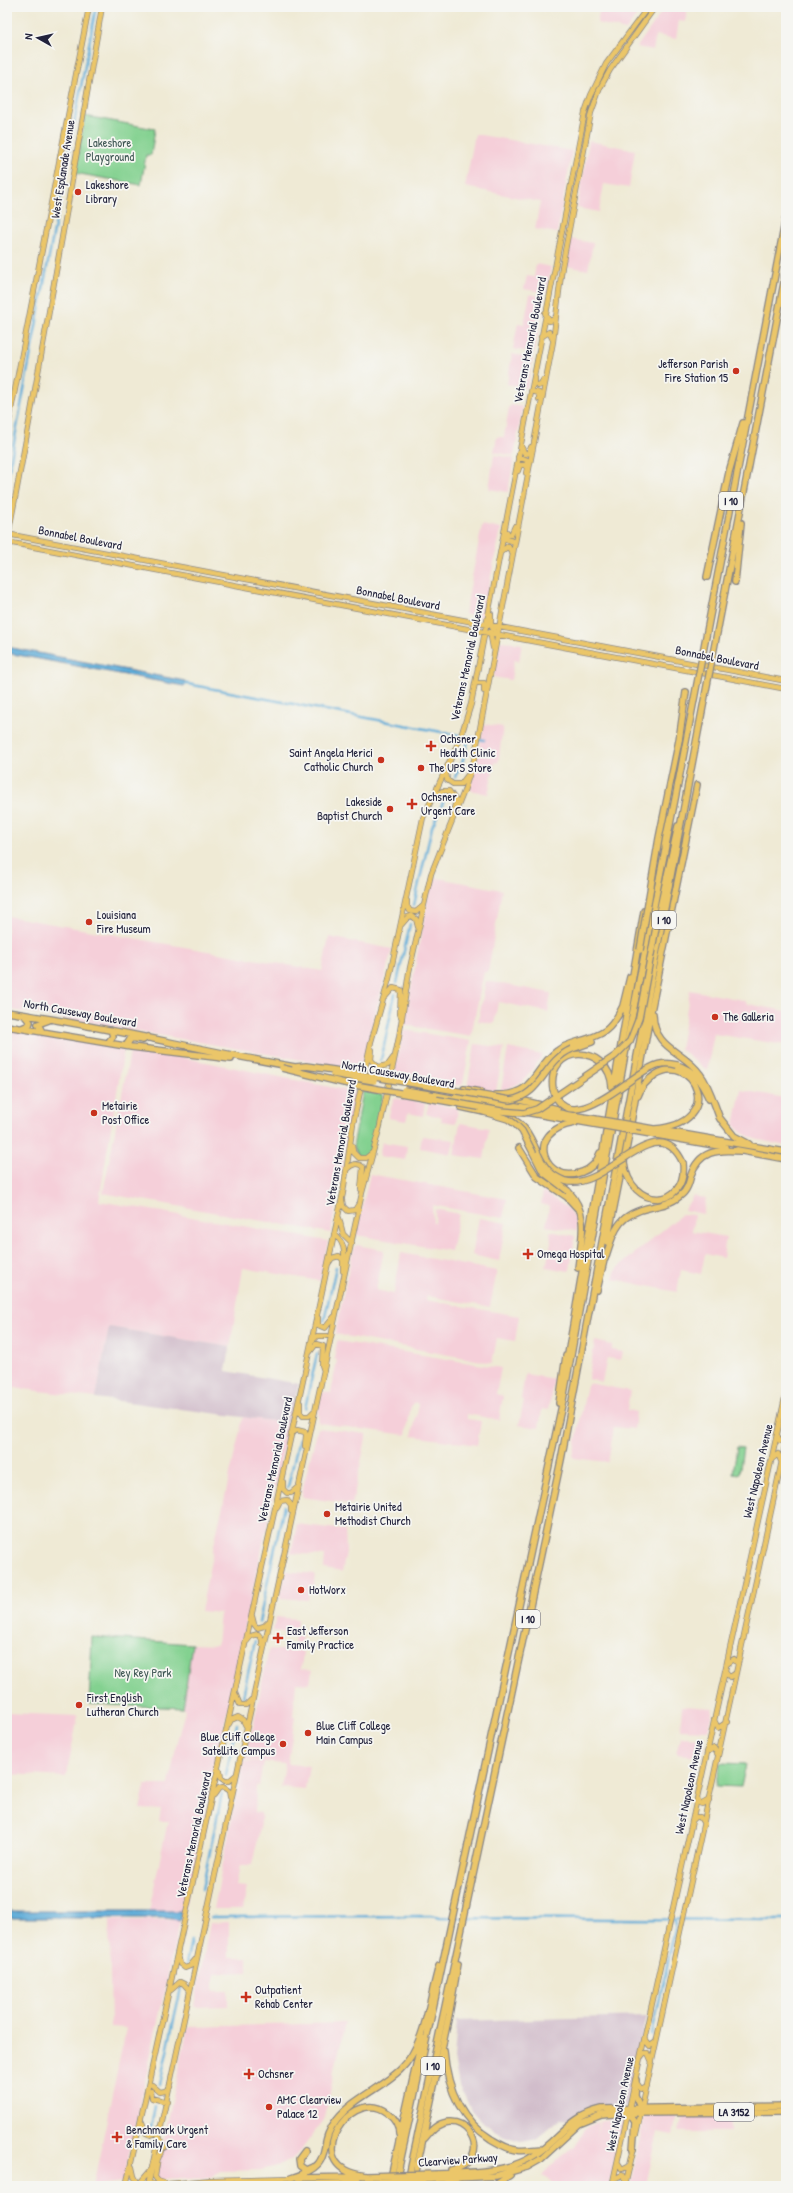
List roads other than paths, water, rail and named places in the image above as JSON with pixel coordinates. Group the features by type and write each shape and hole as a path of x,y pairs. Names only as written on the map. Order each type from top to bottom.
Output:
{"highway":[{"name":"I 10","path":"395,2186 563,1400 631,1024 673,812 747,414 786,217"},
{"name":"I 10","path":"407,2186 544,1540 587,1325 724,591 786,272"},
{"path":"707,577 736,445 747,414"},
{"path":"735,582 746,480"},
{"path":"631,1024 630,1014 640,950 659,838 680,740 686,692"},
{"path":"676,890 688,784"},
{"path":"282,1068 344,1083 517,1113 537,1109 623,1049 635,1030 639,1018 669,862 688,784"},
{"path":"605,1259 697,785"},
{"path":"549,1466 635,956 652,870 667,822 673,812"},
{"path":"295,1067 306,1066 334,1070 510,1100 527,1095 534,1088 553,1061 572,1049 605,1035 618,1023 635,956"},
{"path":"654,1002 653,1022 656,1032 667,1047 699,1072 708,1089 720,1119"},
{"path":"496,1095 512,1094 526,1088 557,1050 602,1034 614,1024 622,1006"},
{"name":"North Causeway Boulevard","path":"7,1012 148,1037 282,1068 544,1110 581,1119 693,1139 759,1147 786,1152"},
{"path":"20,1028 29,1025 30,1022 23,1014"},
{"path":"42,1032 38,1028 38,1024 52,1020"},
{"name":"North Causeway Boulevard","path":"7,1026 126,1046 295,1067 435,1093 481,1104 544,1110"},
{"path":"108,1043 113,1036 110,1030"},
{"path":"126,1046 131,1038 142,1040 148,1037"},
{"path":"613,1093 611,1080 606,1068 596,1058 579,1054 566,1058 558,1065 553,1080 553,1089 557,1099 564,1106 576,1109 585,1108 597,1103 651,1067 663,1064 677,1065 684,1068 697,1078 720,1119 728,1130 740,1140 759,1147"},
{"path":"633,1112 644,1083 658,1073 676,1071 686,1075 697,1089 698,1101 696,1109 691,1116 678,1126 655,1129"},
{"path":"464,1089 496,1095 544,1110 581,1119"},
{"path":"427,1101 481,1104"},
{"path":"456,1103 501,1116 515,1124 522,1131 543,1172 568,1191 578,1204 583,1220 581,1246 559,1403"},
{"path":"461,1108 508,1116 516,1120 528,1132 545,1168 560,1179 578,1183 597,1176 650,1143 667,1145 675,1149 683,1163 684,1173 681,1183 675,1192 667,1197 650,1198 636,1190 630,1183 626,1173 626,1150"},
{"path":"581,1119 557,1127 550,1132 545,1141 544,1150 545,1159 550,1167 566,1175 580,1173 594,1165 599,1157 605,1135"},
{"name":"North Causeway Boulevard","path":"581,1119 655,1129 740,1150 786,1159"},
{"path":"519,1148 533,1173 572,1202 583,1220"},
{"path":"587,1325 613,1233 627,1215 638,1210 668,1203 681,1196 687,1188 695,1165 702,1157 717,1150 740,1150"},
{"path":"414,2186 444,2045 460,1954 458,1946"},
{"path":"389,2186 425,2018 439,1966 444,1959"},
{"path":"305,2151 299,2164 306,2170 312,2168 319,2160 325,2137 334,2120 348,2106 399,2071 406,2064 414,2051 425,2018"},
{"path":"444,2045 445,2068 451,2089 468,2120 487,2136 511,2149 527,2151 543,2149"},
{"path":"636,2080 635,2097 642,2110"},
{"path":"291,2178 307,2174 318,2165 324,2154 329,2132 336,2120 366,2094"},
{"name":"Clearview Parkway","path":"267,2186 320,2181 514,2172 527,2168 541,2159 559,2141 580,2116 602,2109 622,2107 629,2111"},
{"path":"777,2109 786,2107"},
{"path":"365,2179 345,2170 337,2162 332,2146 338,2129 352,2113 364,2108 380,2108 391,2115 399,2129 399,2142"},
{"name":"Clearview Parkway","path":"485,2174 517,2164 543,2149 570,2127 601,2115 642,2110 777,2109 786,2112"},
{"name":"Clearview Parkway","path":"642,2110 765,2112 777,2109"},
{"path":"629,2111 635,2126 633,2149"},
{"path":"424,2140 435,2126 447,2123 458,2124 472,2133 474,2141 473,2152 463,2166 436,2176"},
{"path":"494,2186 514,2172"},
{"name":"Clearview Parkway","path":"365,2179 397,2175 436,2176"},
{"path":"436,2176 455,2182 462,2186"},
{"name":"Clearview Parkway","path":"291,2178 320,2181"},
{"path":"344,2186 365,2179"}],"main road":[{"name":"West Esplanade Avenue","path":"7,431 45,226 58,172 89,7"},
{"name":"West Esplanade Avenue","path":"7,542 63,236 66,204 102,7"},
{"name":"Veterans Memorial Boulevard","path":"127,2186 131,2163 151,2083 234,1691 301,1390 340,1205 353,1124 373,1032 383,1000 427,808 460,739 475,683 485,632 489,625 491,597 585,112 600,74 648,7"},
{"name":"Veterans Memorial Boulevard","path":"148,2186 168,2102 170,2086 246,1726 352,1243 361,1195 373,1153 396,1050 417,935 433,866 472,768 536,435 553,342 562,267 592,113 604,80 655,7"},
{"path":"576,157 574,176 578,180"},
{"path":"546,313 550,321 557,315"},
{"path":"541,338 549,332 553,342"},
{"path":"534,373 535,383 538,386 542,384 546,375"},
{"path":"531,391 539,392 537,414 539,418"},
{"path":"528,403 534,397 539,400"},
{"path":"520,445 523,453 529,453 532,440 536,435"},
{"path":"518,457 527,460 524,484 525,491"},
{"path":"512,488 516,481 520,465 525,465 527,468"},
{"path":"507,530 508,535 513,534 520,519"},
{"path":"506,520 506,539 515,542"},
{"name":"Bonnabel Boulevard","path":"8,534 786,681"},
{"path":"39,549 42,545 41,540"},
{"name":"Bonnabel Boulevard","path":"7,542 786,689"},
{"path":"500,554 505,546 508,546 511,548 513,556"},
{"path":"491,597 493,600 489,625 493,644 491,657 493,662"},
{"path":"490,616 494,620 501,619"},
{"path":"436,624 438,618 459,620"},
{"path":"489,625 498,635"},
{"path":"516,638 530,639 531,633"},
{"path":"475,683 482,682 485,684 484,693 486,698"},
{"path":"453,754 453,758 446,773 449,782 461,784 472,768"},
{"path":"427,808 430,807 438,793 442,791 449,791 456,801 450,823"},
{"path":"407,894 407,906 410,911 416,912 424,905"},
{"path":"400,926 406,918 412,916 416,922 417,935"},
{"path":"383,1000 393,988 401,990 400,1014 402,1021"},
{"path":"373,1032 371,1060 375,1065 382,1067 388,1065 396,1050"},
{"path":"353,1124 352,1152 358,1158 363,1158 373,1153"},
{"path":"341,1198 345,1209 351,1212 357,1206 361,1195 360,1187 363,1167 353,1164 346,1169"},
{"path":"340,1205 340,1229 352,1243"},
{"path":"334,1234 343,1243 345,1250 343,1268"},
{"path":"326,1270 330,1260 336,1256 343,1260 344,1278"},
{"path":"319,1304 317,1322 322,1328 328,1327 338,1307"},
{"path":"310,1344 317,1336 327,1336"},
{"path":"307,1359 314,1345 322,1345 324,1350 322,1365 324,1371"},
{"path":"301,1390 301,1414 306,1416 312,1414 317,1402"},
{"name":"West Napoleon Avenue","path":"612,2186 786,1393"},
{"path":"290,1436 295,1430 305,1432 306,1454"},
{"path":"777,1435 780,1441 786,1439"},
{"name":"West Napoleon Avenue","path":"626,2184 718,1756 727,1722 736,1673 786,1442"},
{"path":"771,1459 778,1454 781,1457 782,1462"},
{"path":"283,1473 282,1486 285,1492 293,1492 300,1483"},
{"path":"271,1523 279,1503 287,1500 291,1508 289,1533"},
{"path":"252,1612 254,1624 257,1628 264,1626 269,1621"},
{"path":"245,1645 249,1638 258,1634 262,1639 263,1648"},
{"path":"727,1665 734,1659 738,1664"},
{"path":"725,1671 730,1677 736,1673"},
{"path":"234,1691 240,1705 246,1705 252,1700"},
{"path":"227,1728 231,1720 235,1718 243,1720 246,1726"},
{"path":"714,1720 718,1728 727,1722"},
{"path":"706,1752 714,1748 718,1756"},
{"path":"219,1765 222,1780 229,1781 236,1774"},
{"path":"212,1798 219,1788 226,1788 229,1794 230,1803"},
{"path":"697,1796 700,1804 704,1804 709,1799"},
{"path":"691,1822 698,1816 704,1824"},
{"path":"178,1954 180,1964 185,1968 190,1966 197,1957"},
{"path":"170,1991 180,1982 190,1991"},
{"path":"644,2038 646,2044 650,2046 657,2040"},
{"path":"640,2057 644,2053 648,2053 652,2064"},
{"path":"636,2080 641,2088 647,2086"},
{"path":"151,2083 160,2092 165,2091 170,2086"},
{"path":"151,2083 150,2094 152,2098 168,2102"},
{"path":"142,2122 146,2133 151,2135 158,2132 163,2123"},
{"path":"159,2140 166,2148 160,2152 157,2160 155,2179 168,2184"},
{"path":"618,2161 622,2169 630,2166"},
{"path":"131,2163 138,2185 145,2179 152,2167"},
{"path":"614,2179 622,2175 626,2184"},
{"name":"Clearview Parkway","path":"112,2186 148,2186 291,2178"},
{"path":"217,2186 221,2183 238,2180"}],"water":[{"path":"7,647 185,681 184,686 7,653"},
{"path":"7,1911 181,1911 180,1920 165,1918 7,1918"}],"waterway":[{"path":"7,480 96,7"},
{"path":"182,683 484,740"},
{"path":"455,777 462,763 469,737"},
{"path":"414,905 432,827 445,798"},
{"path":"397,983 410,924"},
{"path":"381,1060 395,994"},
{"path":"324,1321 336,1267"},
{"path":"305,1408 317,1354"},
{"path":"288,1487 299,1439"},
{"path":"259,1622 284,1506"},
{"path":"243,1697 255,1641"},
{"path":"226,1775 237,1724"},
{"path":"202,1889 222,1794"},
{"path":"211,1917 432,1916 439,1918 786,1920"},
{"path":"652,2035 676,1924 674,1920"},
{"path":"186,1964 191,1940"},
{"path":"160,2084 181,1987"},
{"path":"151,2128 155,2105"}],"place":[{"name":"Lakeshore Library","path":"78,192"},
{"name":"Jefferson Parish Fire Station 15","path":"736,371"},
{"name":"Ochsner Health Clinic","path":"431,746"},
{"name":"Saint Angela Merici Catholic Church","path":"381,760"},
{"name":"The UPS Store","path":"421,768"},
{"name":"Ochsner Urgent Care","path":"412,804"},
{"name":"Lakeside Baptist Church","path":"390,809"},
{"name":"Louisiana Fire Museum","path":"89,922"},
{"name":"The Galleria","path":"715,1017"},
{"name":"Metairie Post Office","path":"94,1113"},
{"name":"Omega Hospital","path":"528,1254"},
{"name":"Metairie United Methodist Church","path":"327,1514"},
{"name":"HotWorx","path":"301,1590"},
{"name":"East Jefferson Family Practice","path":"278,1638"},
{"name":"First English Lutheran Church","path":"79,1705"},
{"name":"Blue Cliff College Main Campus","path":"308,1733"},
{"name":"Blue Cliff College Satellite Campus","path":"283,1744"},
{"name":"Outpatient Rehab Center","path":"246,1997"},
{"name":"Ochsner","path":"249,2074"},
{"name":"AMC Clearview Palace 12","path":"269,2107"},
{"name":"Benchmark Urgent & Family Care","path":"117,2137"}],"park label":[{"name":"Lakeshore Playground","path":"110,150"},
{"name":"Ney Rey Park","path":"143,1673"}]}
